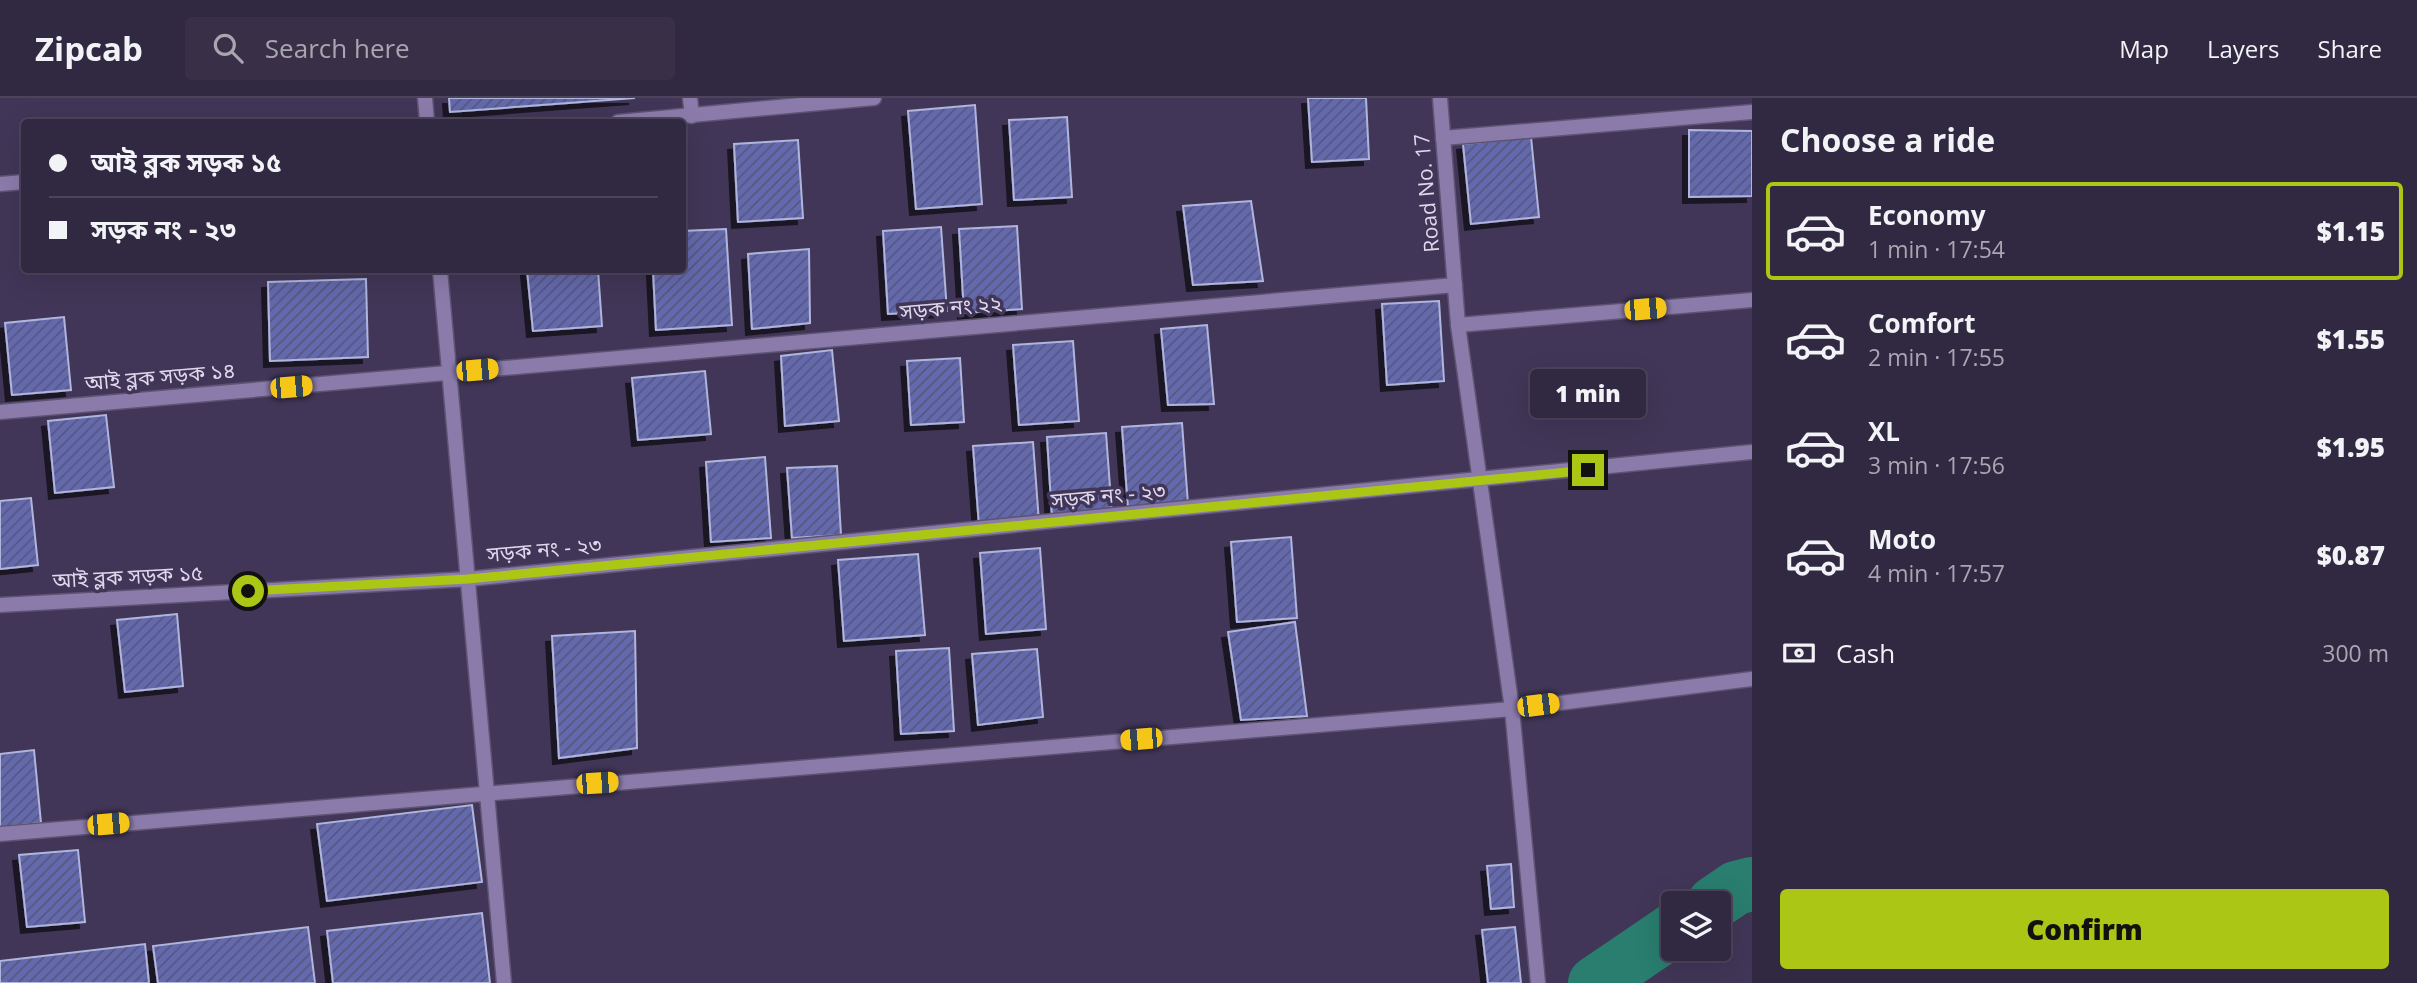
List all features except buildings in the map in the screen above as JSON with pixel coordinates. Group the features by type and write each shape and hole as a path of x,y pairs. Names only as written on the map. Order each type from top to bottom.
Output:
{"street":[{"path":"425,98 427,119"},
{"path":"690,98 692,116"},
{"path":"655,119 874,98"},
{"name":"Road No. 17","path":"1440,98 1458,325 1512,709 1538,983"},
{"path":"1443,138 1752,112"},
{"path":"0,184 21,182"},
{"path":"440,273 504,983"},
{"name":"সড়ক নং ২২","path":"450,373 1455,285"},
{"path":"1458,325 1752,300"},
{"name":"আই ব্লক সড়ক ১৪","path":"0,412 450,373"},
{"name":"সড়ক নং - ২৩","path":"468,579 1752,452"},
{"name":"আই ব্লক সড়ক ১৫","path":"0,605 468,579"},
{"path":"0,834 1512,709 1752,679"}],"waterway":[{"path":"1731,891 1752,884"},
{"path":"1595,983 1661,938"}],"route":[{"path":"248,591 468,579 1588,470"}]}
